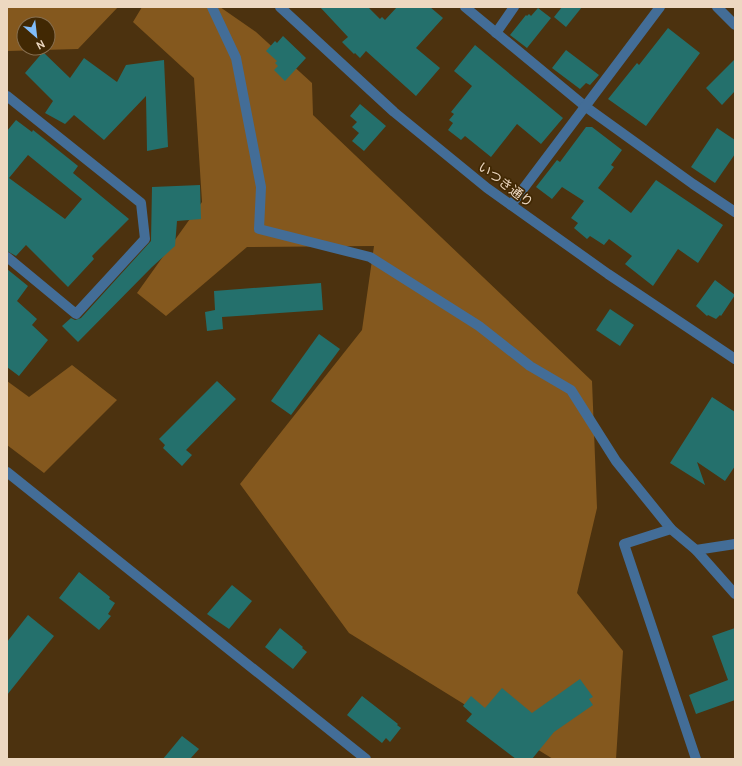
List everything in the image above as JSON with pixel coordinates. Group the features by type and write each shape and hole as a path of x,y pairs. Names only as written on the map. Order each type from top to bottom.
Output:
{"street":[{"path":"212,7 236,58 261,187 259,229 370,257 479,326 530,366 571,390 616,461 671,529 696,550 735,594"},
{"name":"いつき通り","path":"280,7 394,112 487,188 608,274 735,359"},
{"path":"465,7 586,107 693,184 735,212"},
{"path":"496,33 514,7"},
{"path":"511,205 660,7"},
{"path":"717,7 735,25"},
{"path":"7,96 140,202 146,239 76,314 7,257"},
{"path":"7,472 366,759"},
{"path":"671,529 624,544 696,759"},
{"path":"696,550 735,544"}],"shaded area":[{"path":"7,7 118,7 78,49 56,50 56,16 16,16 16,51 7,51"},
{"path":"142,7 220,7 256,32 312,83 313,115 592,381 597,508 577,593 623,651 616,759 553,759 349,633 240,484 362,330 374,246 247,247 166,316 137,293 202,202 194,78 133,22"},
{"path":"72,365 117,400 44,473 7,445 7,381 29,397"}],"building":[{"path":"320,7 368,7 380,19 382,17 385,20 397,7 430,7 443,18 416,48 440,68 416,96 366,51 360,58 355,53 354,54 342,42 348,37"},
{"path":"562,7 582,7 566,27 554,17"},
{"path":"538,8 551,18 527,48 510,35 526,15 527,16 529,14 531,16"},
{"path":"668,28 700,53 646,126 608,99 637,63 639,65"},
{"path":"283,36 306,58 285,81 274,70 278,66 275,63 277,61 266,51 275,41 277,43"},
{"path":"475,45 563,118 541,144 517,124 491,157 465,136 461,140 448,130 453,123 449,120 454,114 451,112 472,86 454,71"},
{"path":"566,50 599,75 590,85 586,83 580,89 552,68"},
{"path":"40,56 47,56 70,78 84,58 117,82 126,65 164,60 168,147 147,151 146,96 104,140 74,115 65,124 45,113 53,101 25,73"},
{"path":"735,59 735,91 722,105 706,88"},
{"path":"360,104 386,126 364,151 352,141 359,133 352,127 357,122 350,116"},
{"path":"16,120 32,132 33,130 78,166 73,173 129,219 92,256 94,259 68,287 26,245 16,256 7,251 7,131","holes":["28,155 82,199 65,219 9,178"]},
{"path":"586,127 592,127 622,150 611,165 614,167 598,188 631,213 656,180 723,225 698,263 678,249 653,286 625,264 632,256 609,239 604,245 590,236 587,239 574,228 578,223 571,218 584,201 562,187 552,199 536,187 557,160 560,162"},
{"path":"717,128 735,140 735,154 715,183 691,167"},
{"path":"200,185 201,219 177,221 175,246 152,267 78,342 62,326 71,318 75,320 81,318 151,241 152,187"},
{"path":"7,269 28,286 17,301 37,319 32,325 48,340 19,376 7,367"},
{"path":"715,280 735,295 721,316 720,315 716,319 708,315 707,316 696,306"},
{"path":"321,283 323,310 222,317 223,329 207,331 205,312 215,310 214,291"},
{"path":"610,309 634,325 620,346 596,330"},
{"path":"319,334 340,349 291,415 271,401"},
{"path":"217,381 236,399 186,450 192,455 182,466 163,448 165,445 159,439"},
{"path":"712,397 735,412 735,466 725,481 697,462 705,485 670,463"},
{"path":"79,572 110,597 109,599 115,603 108,614 111,616 99,630 59,598"},
{"path":"232,585 252,601 229,629 207,614"},
{"path":"28,615 54,636 7,695 7,642"},
{"path":"280,628 307,652 293,669 265,647"},
{"path":"735,628 735,700 696,714 689,695 728,680 712,636"},
{"path":"580,679 593,697 589,699 593,705 554,732 532,759 516,759 466,721 472,714 463,706 471,696 485,708 502,688 532,713"},
{"path":"362,696 401,728 390,742 386,738 382,743 347,715"},
{"path":"182,736 199,749 190,759 163,759"}]}
